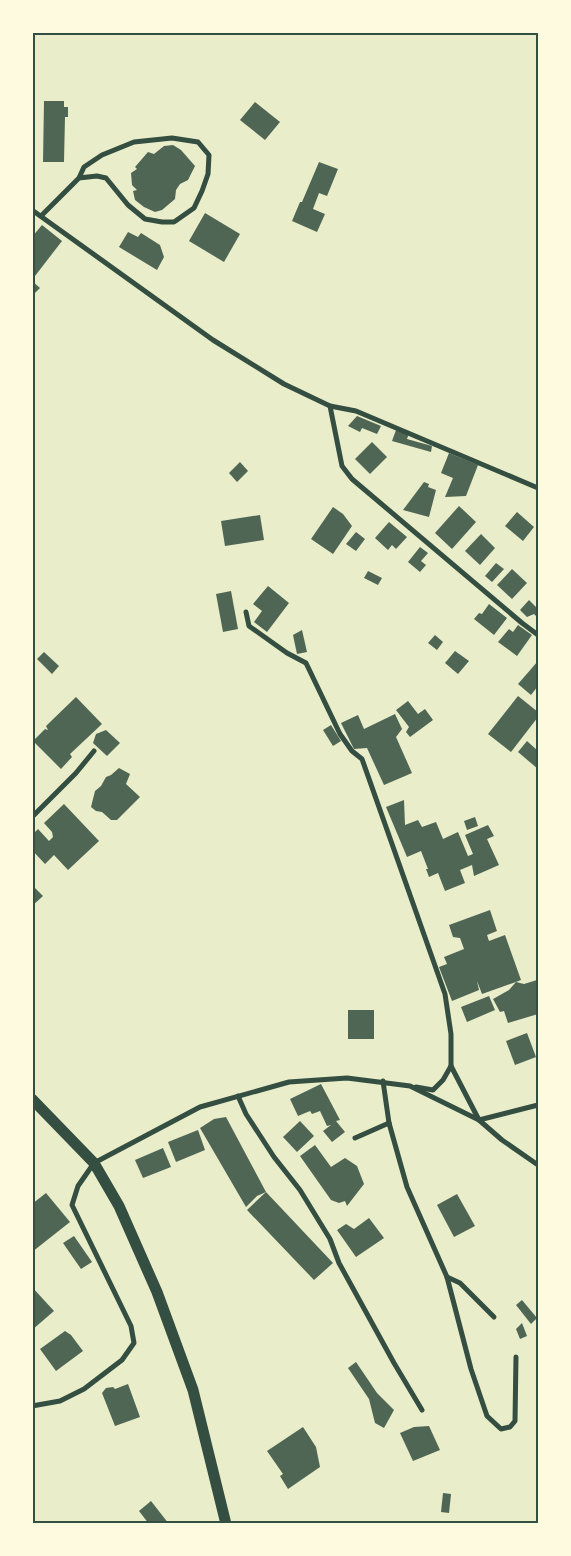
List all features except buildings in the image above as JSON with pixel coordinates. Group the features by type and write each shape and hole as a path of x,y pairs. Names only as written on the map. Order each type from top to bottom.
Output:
{"main road":[{"path":"32,1099 94,1163 119,1206 156,1292 190,1381 226,1524"}],"street":[{"path":"41,216 79,178 84,167 102,155 134,142 172,138 198,142 209,155 208,174 194,208 174,222 145,219 128,205 106,178 97,176 79,178"},
{"path":"32,210 213,340 284,384 330,406 356,410 538,488"},
{"path":"330,406 342,466 352,479 538,635"},
{"path":"246,612 249,626 288,654 306,663 340,734 352,751 362,759 445,994 451,1034 451,1066 479,1120"},
{"path":"32,817 76,773 94,751"},
{"path":"32,1406 60,1401 84,1389 122,1360 134,1343 131,1326 72,1205 78,1186 94,1163 200,1107 238,1096 290,1082 347,1078 383,1081 433,1090 443,1080 451,1066"},
{"path":"383,1081 389,1123 407,1187 447,1277 471,1369 487,1416 501,1429 510,1427 515,1421 516,1357"},
{"path":"410,1086 479,1120 502,1140 538,1164"},
{"path":"238,1096 251,1121 274,1157 300,1190 330,1239 339,1263 422,1410"},
{"path":"479,1120 538,1105"},
{"path":"355,1138 389,1123"},
{"path":"447,1277 460,1283 494,1317"}]}
